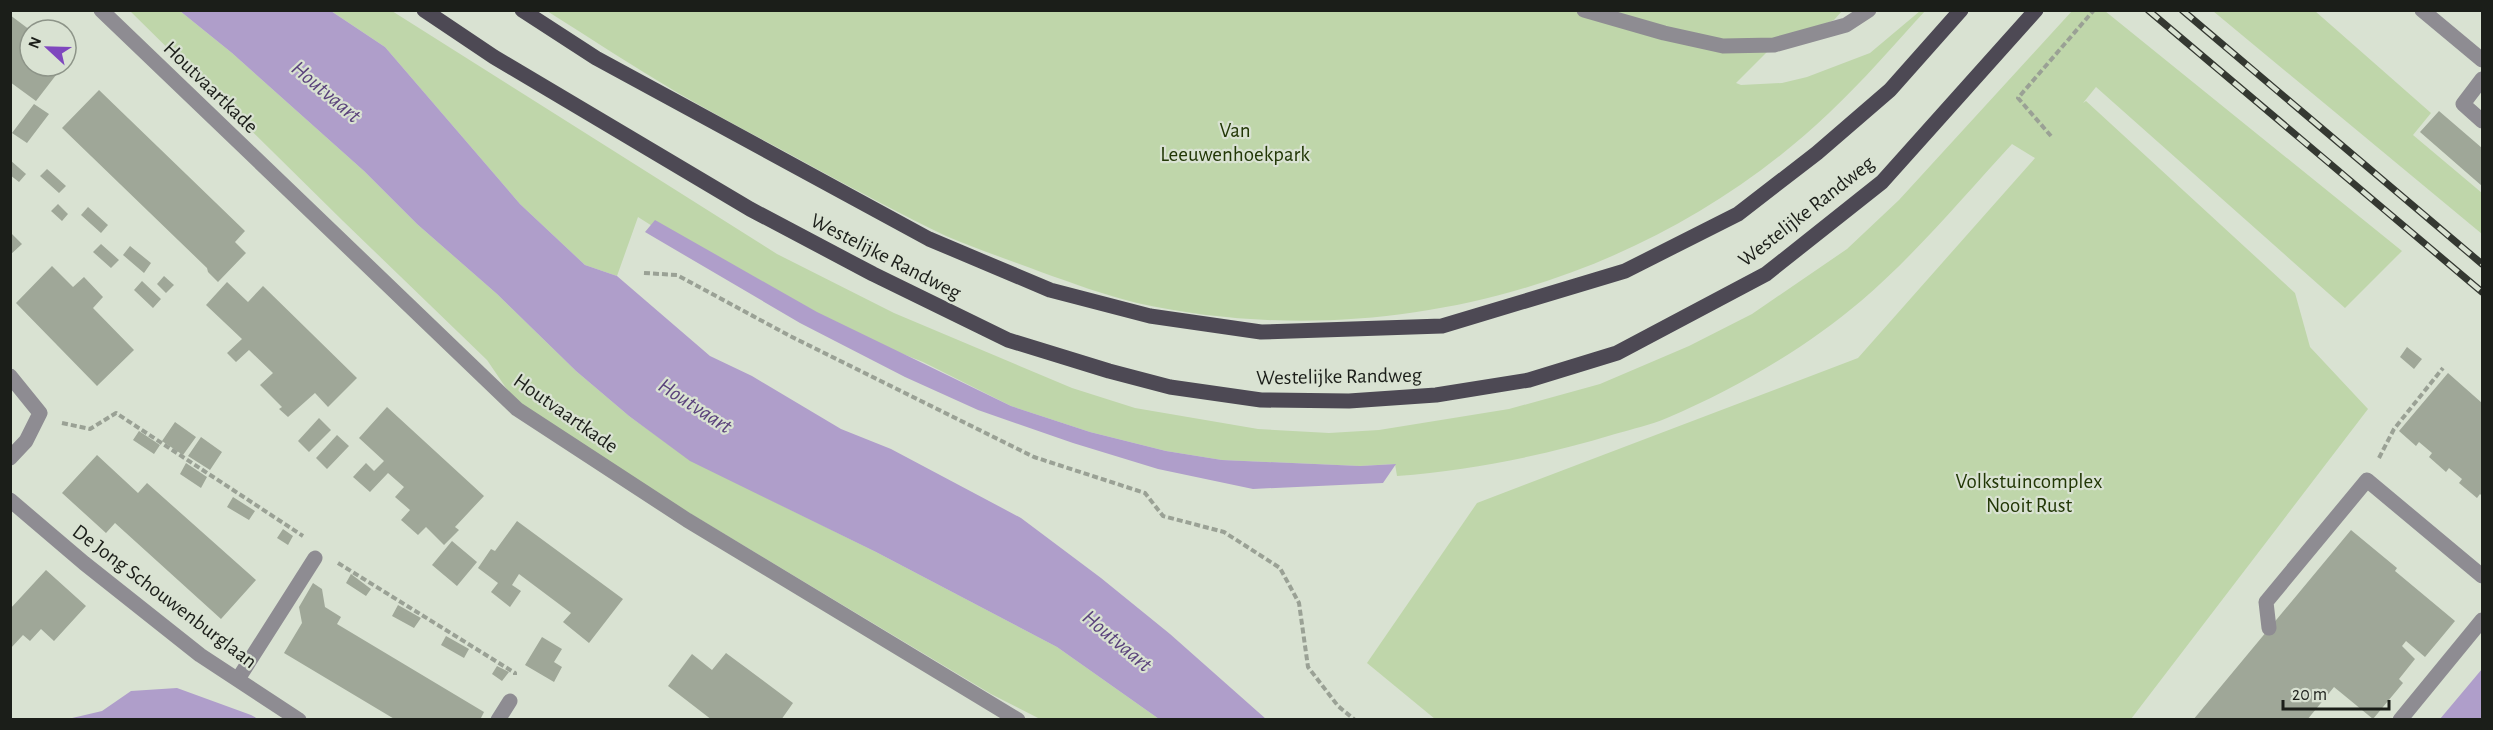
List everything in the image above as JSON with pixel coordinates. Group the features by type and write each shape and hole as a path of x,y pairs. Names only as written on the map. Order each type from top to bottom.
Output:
{"main road":[{"name":"Westelijke Randweg","path":"424,10 494,57 750,209 873,274 1008,340 1108,371 1170,387 1261,400 1349,401 1436,395 1529,380 1617,353 1766,274 1882,182 2036,10"},
{"name":"Westelijke Randweg","path":"522,10 596,58 929,239 1050,290 1150,316 1261,332 1442,326 1625,272 1738,214 1817,153 1890,90 1961,10"}],"street":[{"name":"Houtvaartkade","path":"101,10 517,409 687,520 1018,720"},
{"path":"1584,10 1664,33 1723,46 1774,45 1846,25 1869,10"},
{"path":"2422,10 2482,60"},
{"path":"2482,79 2463,104 2482,121"},
{"path":"10,376 40,413 26,441 10,458"},
{"path":"2269,628 2266,602 2367,480 2482,576"},
{"name":"De Jong Schouwenburglaan","path":"10,500 84,563 200,655 299,720"},
{"path":"238,679 315,558"},
{"path":"2400,720 2482,620"},
{"path":"498,720 510,701"}],"path":[{"path":"2050,136 2018,98 2094,10"},
{"path":"644,273 677,275 790,336 1034,457 1145,493 1163,516 1224,532 1280,568 1299,603 1308,667 1338,706 1355,720"},
{"path":"2367,480 2394,429 2443,368"},
{"path":"38,417 90,429 116,413 304,536 315,558 340,563 515,673 510,701"}],"green space":[{"path":"130,11 180,11 232,53 364,171 417,224 497,294 576,371 629,416 690,460 876,552 1057,647 1159,719 1040,719 991,694 523,413 487,360"},
{"name":"Volkstuincomplex Nooit Rust","path":"331,11 392,11 777,254 894,313 1072,388 1135,408 1258,429 1329,433 1379,430 1509,409 1600,384 1689,346 1752,314 1847,249 1899,200 2072,11 2105,11 2402,251 2345,308 2096,87 2083,103 2086,101 2295,293 2310,347 2368,409 2131,719 1435,719 1367,663 1477,503 1858,358 2035,158 2012,144 1920,245 1861,301 1839,319 1769,367 1693,407 1655,423 1561,449 1480,466 1397,476 1395,464 1360,466 1222,460 1166,451 1090,432 1011,406 923,362 772,302 638,217 617,276 585,265 520,204 385,47"},
{"name":"Van Leeuwenhoekpark","path":"547,11 1842,11 1834,20 1774,45 1736,83 1741,85 1782,83 1807,77 1870,53 1920,11 1925,11 1829,113 1757,173 1679,223 1595,263 1507,293 1416,312 1323,320 1230,317 1137,303 1076,285 958,241 880,203 695,103"},
{"path":"2213,11 2315,11 2431,113 2413,135 2482,193 2482,234"}],"water":[{"name":"Houtvaart","path":"180,11 331,11 385,47 520,204 585,265 617,276 710,356 752,376 841,429 891,449 1021,518 1101,578 1170,634 1266,719 1159,719 1057,647 876,552 690,461 629,416 576,371 497,294 417,224 364,171 232,53"},
{"path":"655,220 817,312 1011,406 1090,432 1166,451 1222,460 1360,466 1396,464 1383,483 1253,489 1158,469 1073,443 978,410 905,377 800,323 645,232"},
{"path":"2482,669 2482,719 2440,719"},
{"path":"177,688 258,719 68,719 102,711 131,691"}],"building":[{"path":"10,15 18,21 18,78 54,78 36,101 10,82"},
{"path":"99,90 245,231 235,242 246,253 218,282 207,268 62,128"},
{"path":"34,104 49,114 27,143 12,133"},
{"path":"2439,111 2482,148 2482,186 2420,132"},
{"path":"10,160 26,174 19,182 10,175"},
{"path":"47,169 66,186 59,193 40,176"},
{"path":"58,204 68,214 62,221 51,211"},
{"path":"88,207 108,225 101,233 81,215"},
{"path":"10,232 22,244 10,255"},
{"path":"101,244 119,260 111,268 93,252"},
{"path":"130,246 151,263 144,273 123,255"},
{"path":"52,266 73,287 84,277 103,297 93,308 134,350 97,386 16,303"},
{"path":"164,276 174,285 166,293 157,284"},
{"path":"142,281 161,299 153,308 134,290"},
{"path":"227,282 248,302 263,286 357,378 328,407 315,393 288,417 279,409 282,407 260,385 273,373 249,350 236,362 227,353 242,339 206,305"},
{"path":"2407,347 2422,359 2414,369 2400,357"},
{"path":"2448,373 2482,403 2482,496 2480,494 2477,498 2459,483 2462,479 2449,468 2446,472 2429,457 2432,453 2419,442 2416,446 2399,431"},
{"path":"387,407 484,496 455,527 459,530 444,545 426,527 418,535 401,520 410,510 395,497 404,487 388,473 370,492 353,477 366,463 374,471 384,461 359,438"},
{"path":"319,418 331,430 309,452 298,441"},
{"path":"175,422 196,437 183,455 162,441"},
{"path":"139,431 160,445 154,454 133,440"},
{"path":"337,435 349,446 327,469 316,458"},
{"path":"201,437 222,452 210,470 188,456"},
{"path":"97,455 138,493 147,483 256,580 221,619 115,523 106,533 62,493"},
{"path":"186,463 207,477 201,488 180,474"},
{"path":"233,497 255,511 249,520 227,507"},
{"path":"517,521 623,599 589,643 563,622 571,613 519,574 512,585 521,591 510,607 491,592 498,583 478,568 491,549 495,551"},
{"path":"283,529 293,536 288,545 277,538"},
{"path":"2351,530 2397,568 2395,571 2455,621 2425,657 2406,641 2402,646 2415,659 2399,679 2403,683 2373,719 2334,687 2307,720 2193,720"},
{"path":"452,541 477,562 457,586 432,565"},
{"path":"46,570 86,606 54,641 41,629 30,641 23,635 10,649 10,609"},
{"path":"351,574 371,589 366,596 346,583"},
{"path":"313,583 322,589 325,607 341,617 337,624 484,712 480,720 396,720 284,653 302,623 299,607"},
{"path":"398,605 421,618 414,628 392,616"},
{"path":"446,636 469,649 464,658 441,645"},
{"path":"542,637 562,649 554,662 562,667 554,682 525,665"},
{"path":"726,653 793,703 781,720 712,720 668,686 692,654 712,670"},
{"path":"497,666 509,672 502,681 492,674"}],"railway":[{"path":"2148,10 2482,292"},
{"path":"2182,10 2482,264"}]}
